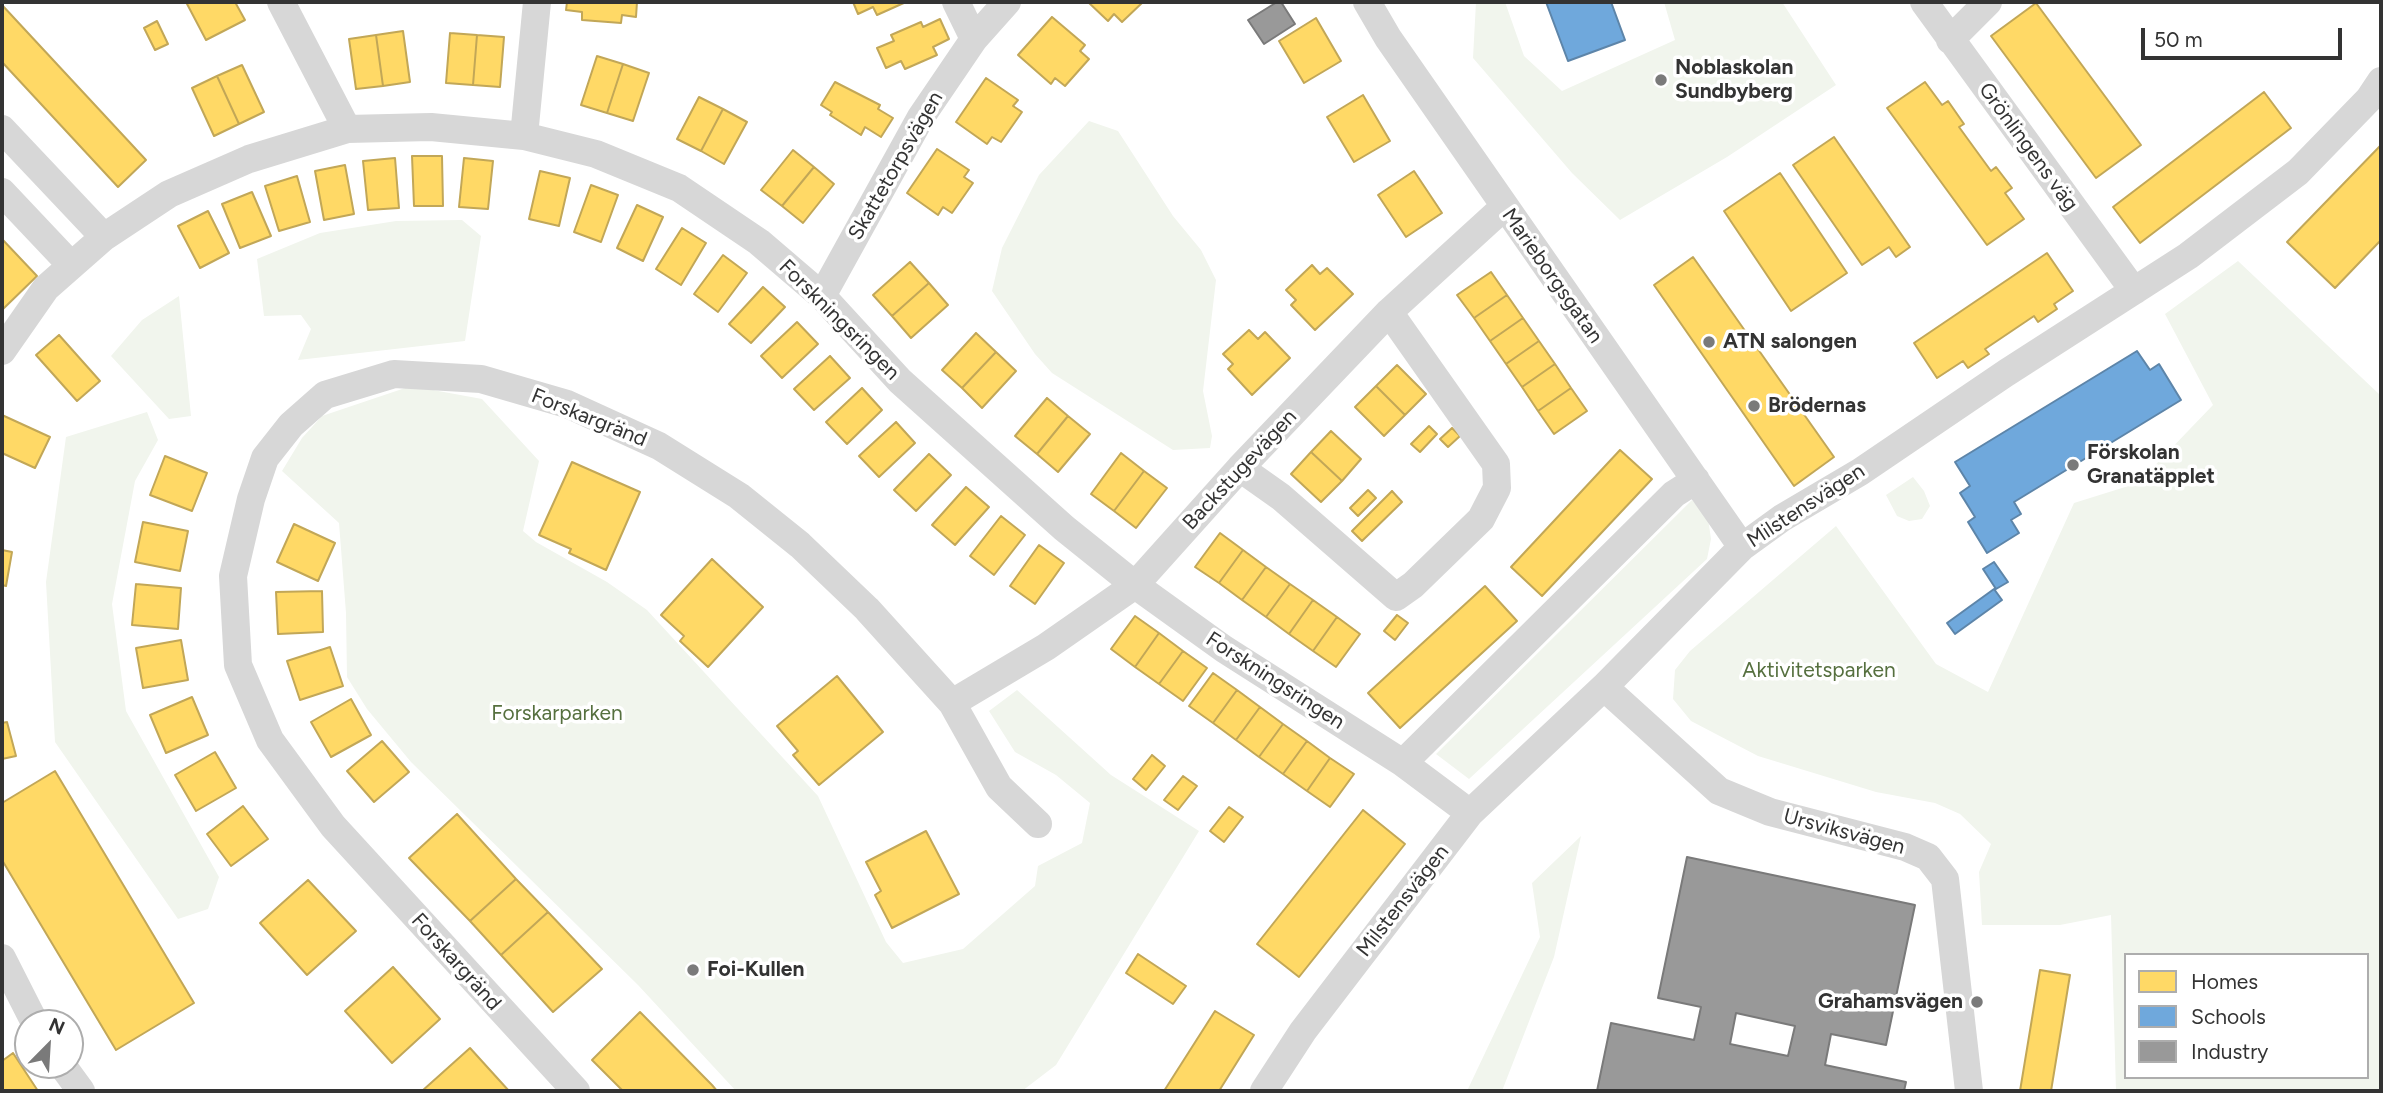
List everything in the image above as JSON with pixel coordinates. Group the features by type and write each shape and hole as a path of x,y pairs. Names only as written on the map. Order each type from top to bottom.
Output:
{"street":[{"path":"281,2 347,129"},
{"path":"524,136 537,2"},
{"path":"956,2 974,39"},
{"name":"Skattetorpsvägen","path":"822,296 921,117 974,39 1007,2"},
{"name":"Marieborgsgatan","path":"1367,2 1388,38 1504,207 1742,547"},
{"name":"Grönlingens väg","path":"1924,2 2134,291"},
{"path":"1950,40 1988,2"},
{"name":"Milstensvägen","path":"1264,1091 1303,1031 1471,813 1604,687 1742,547 1782,518 1860,472 2188,256 2298,172 2369,99 2381,80"},
{"name":"Forskningsringen","path":"2,351 46,288 69,264 169,194 249,159 347,129 431,127 524,136 596,155 679,188 759,242 822,296 900,381 1064,528 1135,585 1224,649 1403,763 1471,813"},
{"path":"2,129 104,237"},
{"path":"2,192 69,264"},
{"name":"Backstugevägen","path":"952,704 1046,647 1135,585 1240,468 1389,312 1504,207"},
{"path":"1240,468 1281,497 1396,597 1413,585 1481,519 1497,488 1496,464 1389,312"},
{"name":"Forskargränd","path":"576,1091 344,839 270,740 238,665 233,576 251,499 265,458 291,425 325,395 394,374 481,379 567,404 659,446 739,496 829,572 952,704 999,787 1038,824"},
{"path":"1403,763 1664,504 1696,480"},
{"name":"Ursviksvägen","path":"1604,687 1719,792 1770,811 1905,847 1928,857 1945,879 1969,1091"},
{"path":"2,958 28,1009"}],"green space":[{"name":"Noblaskolan Sundbyberg","path":"1476,2 1505,2 1524,56 1562,91 1675,40 1664,2 1782,2 1836,85 1727,157 1620,220 1572,173 1473,58"},
{"path":"1089,121 1118,131 1173,216 1201,250 1216,280 1203,391 1212,436 1210,448 1173,450 1052,373 1035,354 992,291 1002,248 1039,175"},
{"path":"462,220 481,236 465,341 298,360 311,329 301,315 264,316 257,259 320,233 396,221"},
{"name":"Aktivitetsparken","path":"2238,261 2379,394 2381,392 2381,1091 2116,1091 2111,915 2060,925 1982,925 1979,872 1991,844 1960,814 1935,803 1876,792 1758,756 1691,721 1673,699 1675,670 1690,651 1836,526 1936,664 1988,692 2074,503 2138,483 2213,405 2165,314"},
{"path":"179,296 191,416 169,419 111,356 142,320"},
{"name":"Forskarparken","path":"411,386 482,399 539,461 523,531 536,542 607,582 647,610 818,796 886,942 903,963 963,949 1035,886 1038,866 1082,843 1090,803 1056,775 1015,752 989,711 1017,690 1111,775 1199,831 1056,1065 1022,1091 736,1091 638,985 411,762 367,709 347,677 346,613 339,523 282,471 302,438 322,416"},
{"path":"147,412 158,440 135,481 112,604 126,711 219,877 208,909 178,919 55,742 46,582 66,437"},
{"path":"1913,477 1924,491 1930,506 1922,519 1909,521 1897,516 1886,495"},
{"path":"1692,500 1708,518 1711,539 1707,559 1469,779 1436,754"},
{"path":"1581,836 1554,957 1502,1091 1467,1091 1540,937 1532,883"}],"building: Homes":[{"path":"186,2 235,2 245,20 206,40"},
{"path":"567,2 637,2 636,17 622,15 621,23 582,20 582,12 566,10"},
{"path":"853,2 906,2 877,15 873,7 858,14"},
{"path":"1088,2 1143,2 1122,22 1114,14 1108,21"},
{"path":"2036,3 2141,145 2096,178 1991,36"},
{"path":"2,5 146,160 118,187 2,62"},
{"path":"1052,17 1085,45 1080,51 1089,59 1065,86 1055,78 1051,84 1018,55"},
{"path":"1316,18 1341,61 1304,83 1279,41"},
{"path":"940,19 949,39 933,47 937,55 905,69 901,61 886,68 877,48 894,41 891,35 921,22 923,27"},
{"path":"157,21 168,44 155,50 144,28"},
{"path":"403,31 410,82 383,86 376,35"},
{"path":"450,33 477,35 473,85 446,83"},
{"path":"376,35 383,86 356,89 349,39"},
{"path":"477,35 504,37 500,87 473,85"},
{"path":"597,56 623,64 607,113 581,105"},
{"path":"623,64 649,73 633,121 607,113"},
{"path":"242,65 264,112 239,124 217,76"},
{"path":"217,76 239,124 214,136 192,88"},
{"path":"986,78 1018,100 1013,106 1022,112 1001,142 992,137 987,144 956,122"},
{"path":"835,82 880,105 878,109 893,118 881,137 865,127 861,135 830,115 832,112 821,105"},
{"path":"1925,82 1942,105 1948,101 1964,124 1959,127 1991,171 1996,167 2012,188 2005,193 2024,219 1987,245 1887,108"},
{"path":"2264,92 2291,128 2140,243 2113,207"},
{"path":"1363,95 1390,141 1354,162 1327,117"},
{"path":"699,97 723,109 701,151 677,139"},
{"path":"723,109 747,122 724,164 701,151"},
{"path":"1834,137 1910,247 1896,257 1889,247 1862,265 1793,165"},
{"path":"2381,145 2381,240 2335,288 2287,242"},
{"path":"937,149 969,170 964,177 973,183 952,213 943,207 938,215 907,193"},
{"path":"793,150 814,167 782,206 761,190"},
{"path":"412,156 442,156 443,206 414,206"},
{"path":"395,158 399,208 368,210 363,161"},
{"path":"464,158 493,161 488,209 459,207"},
{"path":"345,165 354,214 324,220 315,171"},
{"path":"814,167 834,184 803,223 782,206"},
{"path":"540,171 570,178 559,226 529,219"},
{"path":"1414,171 1442,213 1406,237 1378,195"},
{"path":"1780,173 1847,273 1791,311 1724,211"},
{"path":"297,176 310,222 279,231 265,186"},
{"path":"591,185 618,195 601,242 574,232"},
{"path":"252,192 271,236 240,248 222,204"},
{"path":"637,205 663,217 643,261 617,248"},
{"path":"208,211 229,253 200,268 178,226"},
{"path":"682,228 706,243 681,285 656,269"},
{"path":"2,239 37,276 2,310"},
{"path":"2047,253 2073,291 2054,304 2057,309 2038,322 2034,316 1985,349 1989,354 1968,368 1963,361 1937,378 1914,343"},
{"path":"723,255 747,273 718,312 694,294"},
{"path":"1693,257 1834,457 1794,486 1654,285"},
{"path":"910,262 929,283 892,316 873,295"},
{"path":"1312,265 1320,274 1327,268 1353,294 1315,330 1291,305 1296,300 1286,290"},
{"path":"1491,272 1507,295 1474,318 1457,295"},
{"path":"929,283 948,305 911,338 892,316"},
{"path":"763,287 785,307 751,343 729,324"},
{"path":"1507,295 1523,318 1490,341 1474,318"},
{"path":"1523,318 1539,341 1506,364 1490,341"},
{"path":"797,322 818,344 782,378 761,356"},
{"path":"1249,330 1258,339 1265,332 1290,358 1252,395 1228,369 1233,364 1223,354"},
{"path":"976,333 996,352 962,388 942,370"},
{"path":"59,335 100,381 77,401 36,355"},
{"path":"1539,341 1555,364 1522,387 1506,364"},
{"path":"996,352 1016,371 982,408 962,388"},
{"path":"830,356 850,378 814,410 794,389"},
{"path":"1555,364 1571,388 1538,411 1522,387"},
{"path":"1397,365 1426,394 1405,415 1376,386"},
{"path":"1376,386 1405,415 1384,436 1355,407"},
{"path":"862,388 882,410 847,444 826,422"},
{"path":"1571,388 1587,411 1554,434 1538,411"},
{"path":"1047,398 1068,416 1037,454 1015,436"},
{"path":"2,415 50,437 35,468 2,453"},
{"path":"1068,416 1090,434 1058,472 1037,454"},
{"path":"896,422 915,443 879,477 859,456"},
{"path":"1429,426 1437,434 1420,452 1411,444"},
{"path":"1452,428 1460,436 1448,447 1440,439"},
{"path":"1331,431 1361,459 1342,481 1311,452"},
{"path":"1620,450 1652,479 1542,596 1511,567"},
{"path":"1311,452 1342,481 1321,502 1291,474"},
{"path":"1121,453 1144,471 1114,511 1091,494"},
{"path":"929,454 951,475 916,511 894,490"},
{"path":"165,456 207,473 192,511 150,495"},
{"path":"572,462 640,492 606,570 569,553 571,549 539,535"},
{"path":"1144,471 1167,488 1136,528 1114,511"},
{"path":"966,487 989,507 955,545 932,525"},
{"path":"1368,490 1376,498 1358,516 1350,508"},
{"path":"1392,491 1402,502 1362,541 1352,531"},
{"path":"1001,516 1025,535 994,575 970,556"},
{"path":"143,522 188,531 180,571 135,562"},
{"path":"294,524 335,543 318,581 277,562"},
{"path":"1220,533 1243,550 1219,583 1195,567"},
{"path":"1039,545 1064,563 1035,604 1010,586"},
{"path":"2,550 12,552 6,586 2,585"},
{"path":"1243,550 1266,567 1242,600 1219,583"},
{"path":"712,559 763,607 708,667 680,641 684,636 661,615"},
{"path":"1266,567 1290,584 1266,617 1242,600"},
{"path":"136,584 181,588 178,629 132,625"},
{"path":"1290,584 1313,600 1289,634 1266,617"},
{"path":"1485,586 1517,621 1400,728 1368,693"},
{"path":"322,591 323,632 278,634 276,592"},
{"path":"1313,600 1337,617 1313,651 1289,634"},
{"path":"1397,615 1408,623 1395,640 1384,631"},
{"path":"1135,616 1159,633 1135,667 1111,649"},
{"path":"1337,617 1360,634 1336,667 1313,651"},
{"path":"1159,633 1183,651 1159,684 1135,667"},
{"path":"181,640 188,680 143,688 136,648"},
{"path":"330,647 343,686 300,700 287,661"},
{"path":"1183,651 1207,668 1183,701 1159,684"},
{"path":"1213,673 1237,690 1213,723 1189,706"},
{"path":"837,676 883,732 819,785 793,755 798,751 777,726"},
{"path":"1237,690 1260,707 1236,740 1213,723"},
{"path":"192,697 208,735 166,753 150,715"},
{"path":"351,699 371,735 331,757 311,722"},
{"path":"1260,707 1283,724 1259,757 1236,740"},
{"path":"7,722 16,756 2,759 2,723"},
{"path":"1283,724 1307,741 1283,774 1259,757"},
{"path":"382,741 409,772 374,802 347,771"},
{"path":"1307,741 1330,758 1307,791 1283,774"},
{"path":"215,752 236,788 196,811 175,775"},
{"path":"1152,755 1165,766 1146,790 1133,779"},
{"path":"1330,758 1354,774 1330,807 1307,791"},
{"path":"55,771 194,1003 116,1050 2,860 2,803"},
{"path":"1183,776 1197,786 1178,810 1164,800"},
{"path":"243,806 268,839 231,866 207,834"},
{"path":"1229,807 1243,817 1224,842 1210,831"},
{"path":"1363,810 1405,844 1299,977 1257,944"},
{"path":"457,814 516,879 470,921 409,858"},
{"path":"926,831 959,894 892,928 875,895 881,891 866,862"},
{"path":"516,879 548,912 501,955 470,921"},
{"path":"308,880 356,931 307,975 260,923"},
{"path":"548,912 602,969 553,1012 501,955"},
{"path":"1138,954 1186,986 1173,1004 1126,973"},
{"path":"393,967 440,1019 392,1063 345,1011"},
{"path":"2040,970 2070,975 2051,1091 2020,1091"},
{"path":"1215,1011 1254,1035 1219,1091 1164,1091"},
{"path":"640,1012 717,1091 623,1091 592,1060"},
{"path":"470,1048 509,1091 422,1091"},
{"path":"13,1053 14,1079 30,1079 38,1091 2,1091 2,1061"}],"building: Schools":[{"name":"Noblaskolan Sundbyberg","path":"1546,2 1611,2 1625,40 1568,61"},
{"path":"2137,351 2150,370 2159,364 2181,400 2014,502 2021,514 2011,520 2019,533 1987,553 1968,522 1975,517 1960,493 1970,486 1955,462"},
{"path":"1994,562 2008,582 1996,589 1983,569"},
{"path":"1994,589 2002,600 1955,634 1947,623"}],"building: Industry":[{"path":"1281,2 1295,24 1264,44 1248,20"},
{"path":"1687,857 1915,905 1886,1045 1831,1034 1825,1065 1906,1082 1904,1091 1597,1091 1611,1023 1694,1040 1701,1007 1658,998","holes":["1736,1013 1795,1026 1788,1056 1730,1044"]}],"place":[{"name":"Noblaskolan Sundbyberg","path":"1661,80"},
{"name":"ATN salongen","path":"1709,342"},
{"name":"Brödernas","path":"1754,406"},
{"name":"Förskolan Granatäpplet","path":"2073,465"},
{"name":"Foi-Kullen","path":"693,970"},
{"name":"Grahamsvägen","path":"1977,1002"}]}
